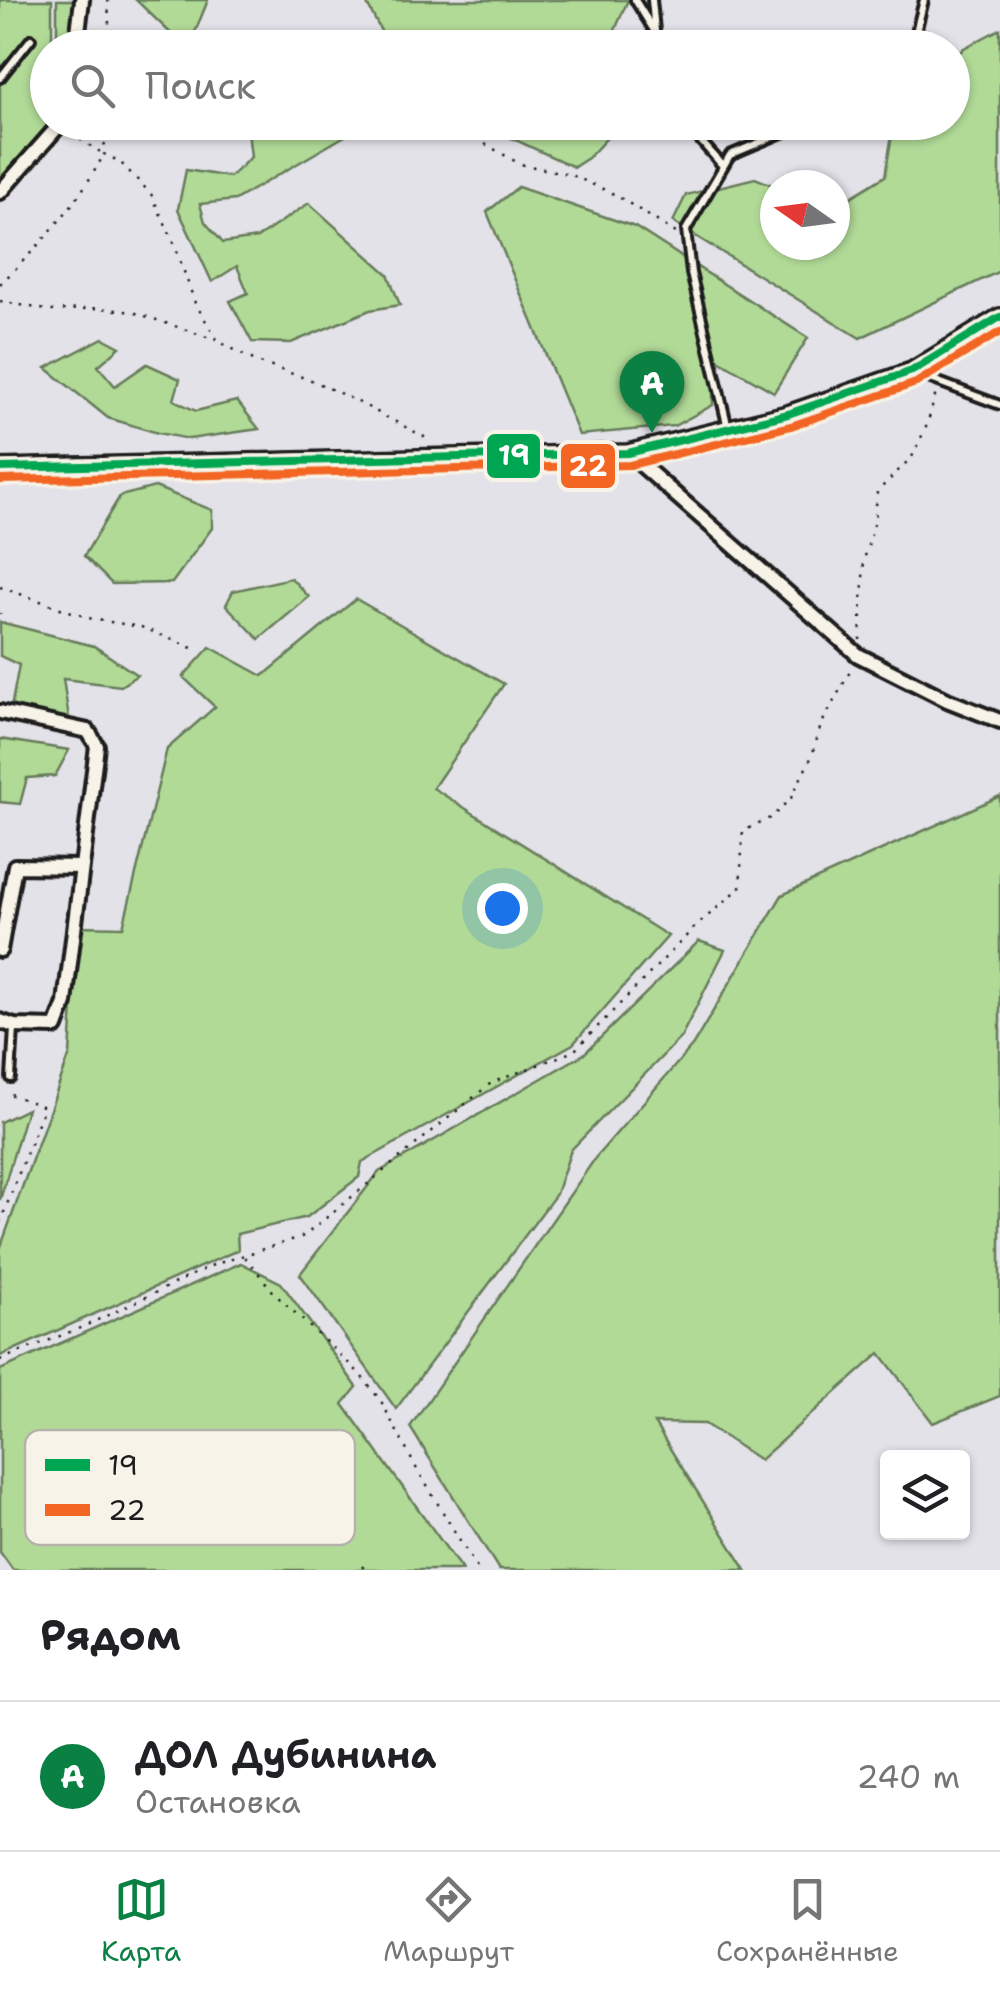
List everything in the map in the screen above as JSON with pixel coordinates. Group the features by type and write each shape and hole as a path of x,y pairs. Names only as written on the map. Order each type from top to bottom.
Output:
{"street":[{"path":"78,30 82,0"},
{"path":"0,192 47,140"},
{"path":"0,468 628,453 788,414 912,371 1000,317"},
{"path":"628,453 858,655 946,700 1000,721"},
{"path":"0,712 88,731 97,746 66,1003 56,1027 7,1024"},
{"path":"0,950 15,866 80,868"}],"lane":[{"path":"635,0 654,30"},
{"path":"652,0 655,30"},
{"path":"916,30 924,0"},
{"path":"0,78 30,40"},
{"path":"700,140 723,166"},
{"path":"728,429 685,240 697,208 730,155 765,140"},
{"path":"912,371 1000,405"},
{"path":"7,1024 10,1078"}],"path":[{"path":"108,0 109,30"},
{"path":"78,140 120,162 151,194 173,240 195,303 218,341"},
{"path":"0,284 42,244 85,191 104,154 105,140"},
{"path":"485,144 520,164 569,174 614,194 685,240"},
{"path":"0,301 52,310 99,308 133,312 218,341 257,362 314,381 433,442"},
{"path":"0,1360 84,1326 213,1265 304,1236 491,1083 574,1051 696,927 740,888 743,831 772,818 791,798 812,756 821,725 858,655 864,560 878,492 912,457 940,382"},
{"path":"0,587 92,618 141,627 197,650"},
{"path":"0,1223 44,1106 12,1096 10,1078"},
{"path":"244,1256 276,1295 358,1372 381,1401 478,1570"}],"green space":[{"path":"0,0 52,0 52,30 30,30 30,140 34,140 0,179"},
{"path":"57,0 76,0 72,30 57,30"},
{"path":"136,0 208,0 196,30 167,30"},
{"path":"365,0 628,0 615,30 380,30"},
{"path":"1000,29 1000,271 860,338 673,222 686,195 755,178 760,180 760,260 850,260 850,198 885,176 891,140 970,140 970,45"},
{"path":"249,140 338,140 235,200 200,204 205,222 223,243 257,238 309,203 388,274 400,305 370,310 291,343 252,342 230,301 248,293 237,266 212,282 178,209 186,170 230,177 251,157"},
{"path":"516,140 605,140 574,167"},
{"path":"518,187 635,227 808,338 774,392 713,357 713,405 674,426 579,435 487,212"},
{"path":"103,338 120,347 98,366 115,386 147,364 180,379 174,400 196,411 237,401 259,429 189,439 108,418 46,368"},
{"path":"155,487 212,510 212,528 172,583 112,584 84,556 120,496"},
{"path":"291,578 309,597 259,639 226,605 233,591"},
{"path":"356,599 504,684 433,788 668,936 573,1044 362,1162 359,1177 307,1217 237,1234 238,1250 0,1356 0,1249 70,1054 78,926 123,927 167,749 215,707 183,677 210,647 263,676"},
{"path":"0,622 94,646 137,675 121,686 63,679 70,725 11,708 19,665 0,656"},
{"path":"0,739 69,750 55,776 27,778 20,804 0,802"},
{"path":"1000,796 1000,1396 933,1423 880,1353 760,1460 705,1424 654,1423 746,1570 499,1570 410,1427 596,1157 693,1045 782,895"},
{"path":"699,941 725,950 681,1037 571,1150 556,1194 396,1409 300,1274 379,1172 584,1054"},
{"path":"27,1109 0,1200 0,1122"},
{"path":"241,1263 281,1283 357,1387 343,1404 462,1570 13,1570 0,1552 0,1370"}],"transit line":[{"name":"19","path":"0,468 628,453 788,414 912,371 1000,317"},
{"name":"22","path":"0,480 630,465 791,426 916,383 1000,332"}],"place":[{"name":"ДОЛ Дубинина","path":"652,433"}]}
